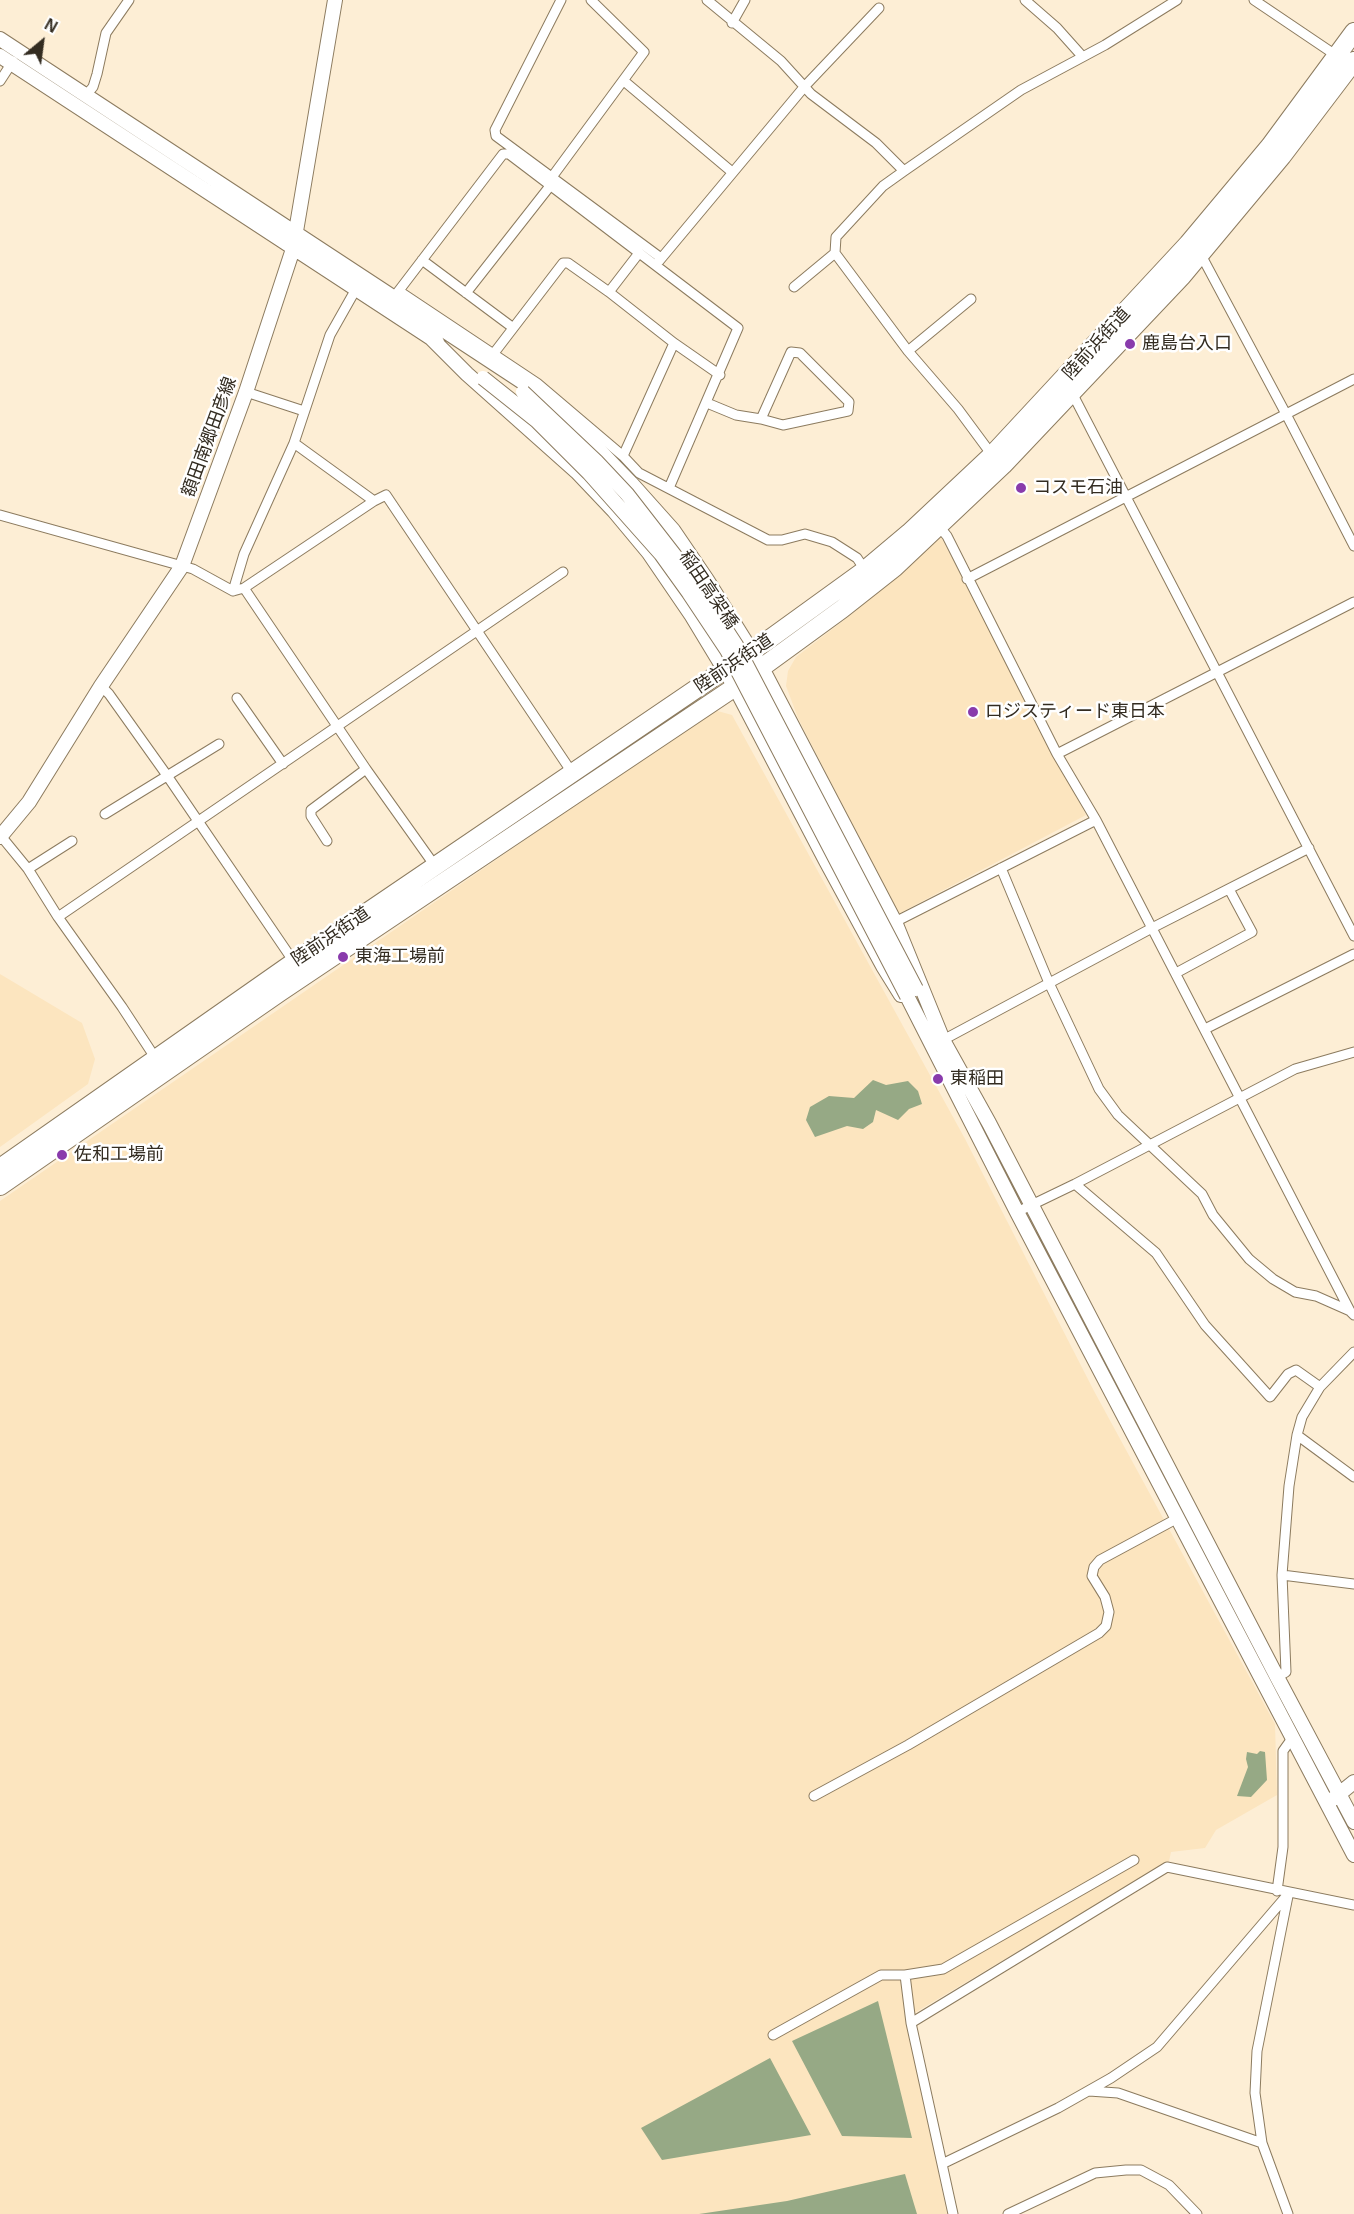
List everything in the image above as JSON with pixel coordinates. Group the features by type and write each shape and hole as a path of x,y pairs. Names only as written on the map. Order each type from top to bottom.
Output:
{"highway":[{"name":"陸前浜街道","path":"0,1168 294,962 725,670 934,521 1003,465 1069,387 1282,156 1345,59 1354,32"},
{"name":"陸前浜街道","path":"0,1186 280,992 762,668 894,568 992,455 1069,387"}],"street":[{"path":"86,95 93,87 106,33 129,0"},
{"name":"額田南郷田彦線","path":"1,836 29,802 101,686 182,566 246,392 293,249 335,0"},
{"path":"561,0 495,130 496,136 639,253 658,261"},
{"path":"466,293 551,181 644,52 591,0"},
{"path":"707,0 732,23 781,61 811,94 876,143 904,171"},
{"path":"732,23 745,0"},
{"path":"1025,0 1057,28 1082,56"},
{"path":"992,455 908,351 835,253 836,237 883,186 904,171 1021,90 1105,45 1177,0"},
{"path":"1254,0 1345,59"},
{"path":"658,261 805,86 879,8"},
{"path":"0,39 490,357 577,427 632,483 673,530 762,668 895,922 938,1044"},
{"path":"0,81 6,60 20,52"},
{"path":"6,60 430,337 467,374 578,472 649,553 692,616 735,687 883,966 938,1044 989,1123 1354,1822"},
{"path":"624,81 732,172"},
{"path":"396,294 503,154 509,154 551,181 658,261 738,328 720,375 669,488"},
{"path":"1194,249 1286,414 1354,546"},
{"path":"609,292 639,253"},
{"path":"794,287 835,253"},
{"path":"422,260 512,327"},
{"path":"490,357 562,263 568,262 720,375"},
{"path":"233,591 244,554 294,443 330,335 356,289"},
{"path":"908,351 971,299"},
{"name":"稲田高架橋","path":"430,337 459,357 537,421 604,488 661,554 727,650 911,993"},
{"path":"623,456 674,342"},
{"path":"707,403 736,415 783,425 848,411 849,402 800,354 791,352 760,419"},
{"path":"490,357 537,383 623,456 639,473 768,540 782,540 805,534 832,542 857,558 865,570"},
{"name":"稲田高架橋","path":"490,357 627,494 693,579 736,645 911,993"},
{"path":"968,579 1354,379"},
{"path":"1069,387 1354,936"},
{"path":"246,392 304,411"},
{"path":"294,443 374,501"},
{"path":"0,516 193,568 233,591 244,588 386,495 573,774"},
{"path":"934,521 947,536 1057,754 1096,820 1352,1313"},
{"path":"58,917 563,572"},
{"path":"244,588 366,769 435,866"},
{"path":"1057,754 1354,602"},
{"path":"101,686 166,774 294,962"},
{"path":"237,698 283,764"},
{"path":"105,814 166,774 219,744"},
{"path":"327,841 311,816 311,810 366,769"},
{"path":"895,922 1096,820"},
{"path":"1,836 28,869 58,917 156,1059"},
{"path":"28,869 72,841"},
{"path":"938,1044 1152,928 1309,848"},
{"path":"1001,868 1049,983 1099,1089 1118,1115 1202,1194 1213,1215 1249,1259 1273,1279 1295,1292 1316,1296 1352,1313"},
{"path":"1176,973 1252,932 1229,888"},
{"path":"1205,1029 1354,954"},
{"path":"911,993 938,1044 1017,1212 1354,1855"},
{"path":"1017,1212 1076,1184 1295,1069 1354,1052"},
{"path":"1076,1184 1156,1253 1205,1325 1270,1397 1288,1374 1296,1370 1320,1387"},
{"path":"1277,1677 1286,1672 1282,1575 1289,1486 1297,1435 1302,1417 1320,1387 1354,1352"},
{"path":"1297,1435 1354,1477"},
{"path":"814,1796 908,1745 1099,1633 1106,1626 1109,1611 1105,1597 1092,1576 1100,1560 1178,1518"},
{"path":"1282,1575 1354,1584"},
{"path":"1276,1891 1282,1847 1282,1751 1293,1737"},
{"path":"1327,1803 1354,1782"},
{"path":"773,2035 881,1975 905,1975 943,1970 1134,1860"},
{"path":"911,2023 1167,1867 1276,1891 1354,1905"},
{"path":"942,2164 1058,2108 1157,2048 1289,1893"},
{"path":"1288,2214 1262,2143 1255,2093 1257,2051 1289,1893"},
{"path":"905,1975 911,2023 953,2214"},
{"path":"1089,2091 1118,2093 1262,2143"},
{"path":"1008,2214 1095,2174 1141,2170 1169,2185 1197,2214"}],"shaded area":[{"name":"ロジスティード東日本","path":"941,537 1086,815 898,914 798,718 786,686 788,671 796,657 852,614"},
{"path":"714,710 732,715 964,1137 1094,1391 1275,1724 1277,1795 1216,1830 1205,1848 1171,1852 1169,1861 906,2018 947,2214 0,2214 0,1201"},
{"path":"0,974 82,1023 95,1059 88,1084 0,1147"},
{"path":"873,1080 886,1085 908,1081 918,1091 922,1104 909,1109 898,1120 876,1110 873,1122 863,1129 847,1126 815,1137 806,1120 810,1107 829,1096 854,1098"},
{"path":"1260,1751 1265,1752 1267,1780 1251,1797 1237,1796 1248,1767 1247,1752 1257,1754"},
{"path":"878,2001 912,2138 842,2136 792,2041"},
{"path":"770,2058 811,2135 662,2160 641,2128"},
{"path":"905,2174 917,2214 699,2214 787,2201"}],"place":[{"name":"鹿島台入口","path":"1130,344"},
{"name":"コスモ石油","path":"1021,488"},
{"name":"ロジスティード東日本","path":"973,712"},
{"name":"東海工場前","path":"343,957"},
{"name":"東稲田","path":"938,1079"},
{"name":"佐和工場前","path":"62,1155"}]}
